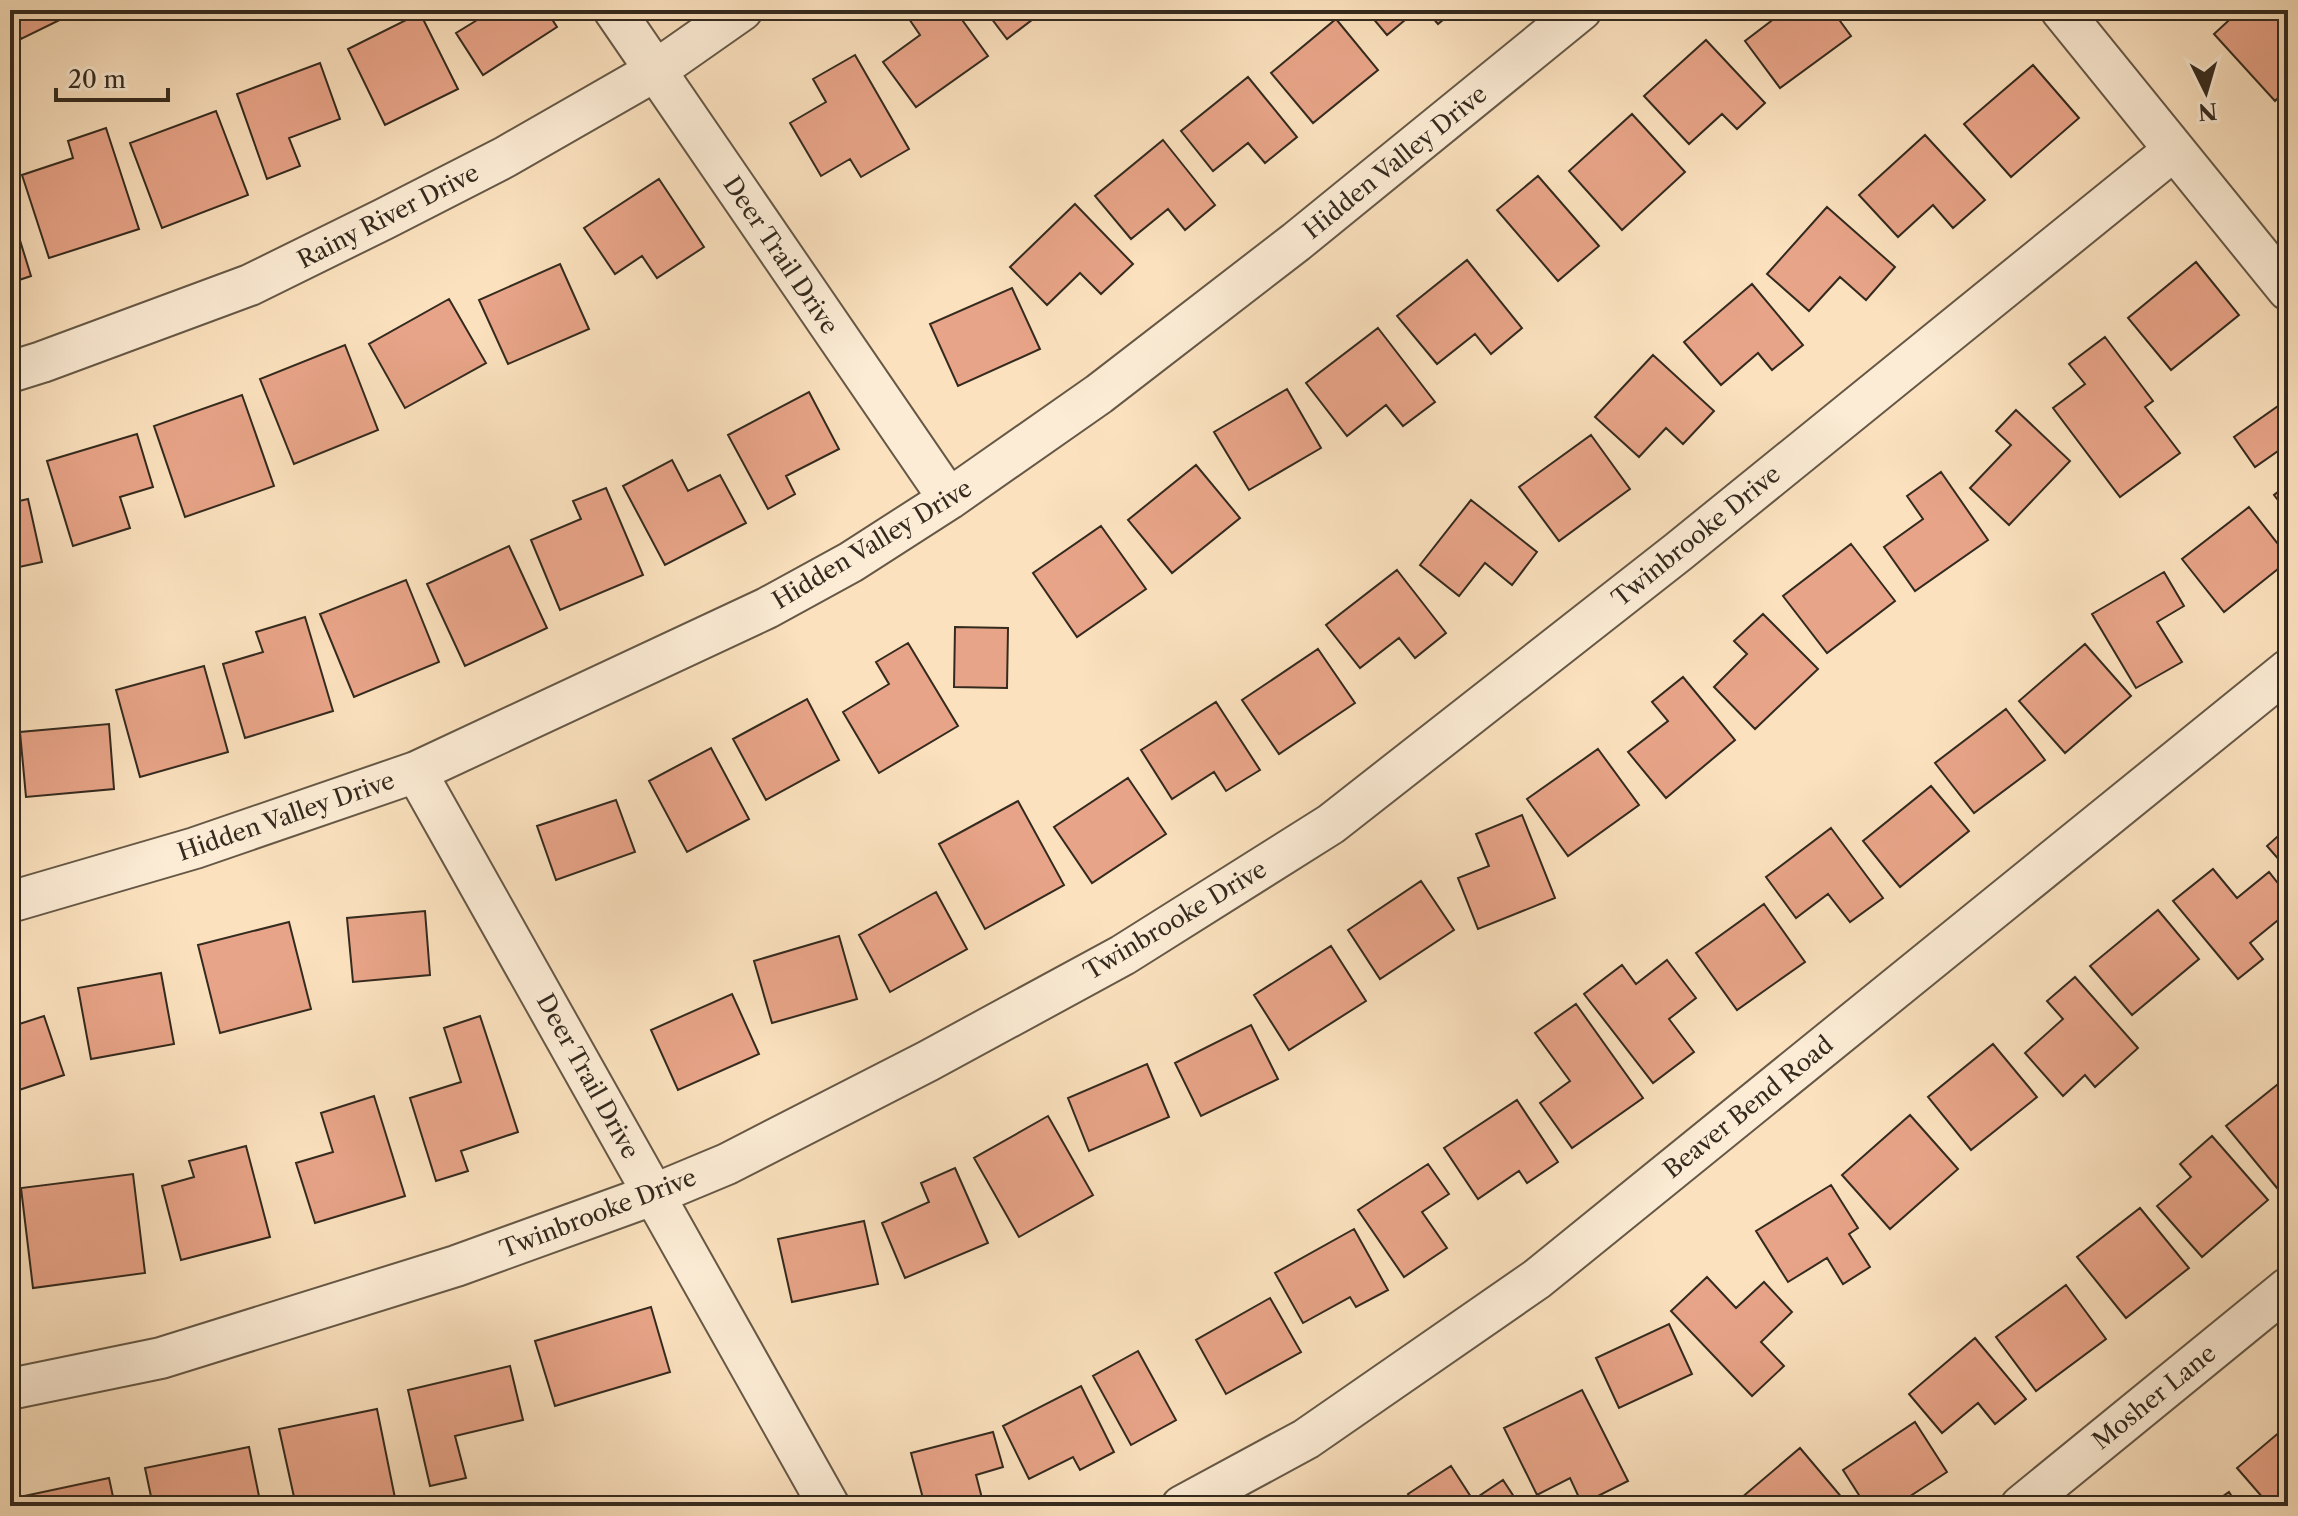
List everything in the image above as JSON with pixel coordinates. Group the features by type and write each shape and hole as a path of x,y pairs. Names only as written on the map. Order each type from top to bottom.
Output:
{"street":[{"name":"Deer Trail Drive","path":"614,10 949,499"},
{"name":"Rainy River Drive","path":"10,372 250,285 384,219 505,157 655,71 742,10"},
{"name":"Hidden Valley Drive","path":"10,902 195,848 416,772 767,608 851,562 949,499 1099,394 1296,242 1581,10"},
{"path":"2061,10 2288,290"},
{"name":"Twinbrooke Drive","path":"10,1389 161,1358 456,1266 655,1194 741,1157 928,1061 1123,955 1331,824 1678,552 2174,150"},
{"name":"Beaver Bend Road","path":"1182,1506 1306,1439 1537,1279 2288,670"},
{"name":"Deer Trail Drive","path":"416,772 829,1506"},
{"name":"Mosher Lane","path":"2021,1506 2288,1288"}],"building":[{"path":"10,10 80,10 21,39 10,17"},
{"path":"477,10 546,10 557,27 483,75 456,33 482,17"},
{"path":"909,10 955,10 988,56 916,107 883,62 920,35 905,13"},
{"path":"985,10 1045,10 1007,39"},
{"path":"1366,10 1417,10 1387,35"},
{"path":"1426,10 1455,10 1438,24"},
{"path":"1781,10 1832,10 1851,36 1780,88 1745,41 1783,12"},
{"path":"2240,10 2281,10 2288,17 2288,88 2275,101 2214,34"},
{"path":"420,13 458,89 385,125 348,49"},
{"path":"1336,19 1378,70 1313,123 1271,73"},
{"path":"1706,40 1765,103 1737,129 1722,114 1689,144 1644,96"},
{"path":"855,55 909,149 861,177 850,159 821,176 790,123 826,102 813,79"},
{"path":"320,63 340,119 289,138 300,166 267,179 237,94"},
{"path":"2033,65 2079,118 2011,177 1964,124"},
{"path":"1248,77 1297,137 1265,163 1248,143 1213,171 1181,131"},
{"path":"216,111 248,195 162,228 130,143"},
{"path":"1632,114 1685,172 1622,230 1569,171"},
{"path":"106,128 139,229 49,258 22,175 73,158 68,141"},
{"path":"1925,135 1985,200 1953,228 1933,205 1898,237 1859,195"},
{"path":"1163,140 1215,205 1185,230 1168,209 1131,239 1095,196"},
{"path":"1538,176 1599,246 1558,281 1497,210"},
{"path":"659,179 704,247 657,278 642,256 615,274 584,228"},
{"path":"1075,204 1133,264 1101,294 1080,273 1047,305 1010,267"},
{"path":"1827,207 1895,267 1866,300 1840,277 1809,311 1767,274"},
{"path":"10,208 31,276 10,283"},
{"path":"1467,260 1522,328 1491,354 1475,334 1437,364 1397,316"},
{"path":"2196,262 2239,315 2171,370 2128,318"},
{"path":"560,264 589,329 508,364 479,300"},
{"path":"1752,284 1803,345 1772,370 1758,353 1721,385 1684,342"},
{"path":"1012,288 1040,349 958,386 930,324"},
{"path":"449,299 486,363 405,408 369,344"},
{"path":"1378,328 1435,402 1403,426 1386,405 1347,436 1306,383"},
{"path":"2105,337 2153,401 2145,407 2180,453 2120,497 2053,408 2085,384 2069,364"},
{"path":"345,345 378,430 294,464 260,379"},
{"path":"1653,355 1714,411 1683,444 1666,428 1639,457 1595,417"},
{"path":"1287,389 1321,448 1249,490 1214,432"},
{"path":"809,392 839,449 786,476 795,494 768,509 728,435"},
{"path":"242,395 274,486 185,517 154,426"},
{"path":"2281,404 2288,415 2288,444 2255,467 2234,437"},
{"path":"2016,410 2070,461 2009,525 1970,488 2011,445 1996,431"},
{"path":"137,434 153,487 120,497 130,528 73,546 47,461"},
{"path":"1591,435 1630,489 1559,541 1519,487"},
{"path":"672,460 688,491 720,475 746,523 665,565 623,486"},
{"path":"1196,465 1240,518 1172,573 1128,520"},
{"path":"1941,472 1988,540 1915,591 1884,547 1923,519 1907,496"},
{"path":"2288,484 2288,513 2274,495"},
{"path":"606,488 643,575 560,610 531,540 581,519 573,501"},
{"path":"28,499 42,562 10,569 10,503"},
{"path":"1471,500 1537,552 1512,585 1485,563 1459,596 1420,565"},
{"path":"2249,507 2288,561 2224,612 2182,559"},
{"path":"1101,526 1146,589 1077,637 1033,573"},
{"path":"1851,544 1895,601 1827,653 1783,596"},
{"path":"509,546 547,628 465,666 427,584"},
{"path":"1397,570 1446,633 1415,658 1399,638 1360,668 1326,625"},
{"path":"2164,572 2184,606 2157,622 2182,662 2136,688 2092,614"},
{"path":"406,580 439,662 354,697 320,614"},
{"path":"1763,614 1818,669 1755,729 1714,687 1747,654 1734,641"},
{"path":"305,617 333,711 245,738 223,664 263,652 256,632"},
{"path":"955,627 1008,628 1007,688 954,687"},
{"path":"908,643 958,726 879,773 843,712 889,684 876,662"},
{"path":"2085,644 2131,696 2065,753 2019,701"},
{"path":"1318,649 1355,703 1279,754 1242,700"},
{"path":"204,666 228,752 140,777 116,690"},
{"path":"1683,677 1735,740 1666,798 1628,752 1668,721 1652,702"},
{"path":"807,699 839,760 766,800 733,739"},
{"path":"1216,702 1260,770 1226,791 1214,772 1172,799 1141,750"},
{"path":"2006,709 2045,760 1974,813 1935,763"},
{"path":"109,724 114,789 26,797 20,732"},
{"path":"711,748 749,819 687,852 649,781"},
{"path":"1598,749 1639,805 1568,856 1527,799"},
{"path":"1128,778 1166,834 1092,883 1054,827"},
{"path":"1931,786 1969,831 1900,887 1863,841"},
{"path":"616,800 635,852 556,880 537,826"},
{"path":"1018,801 1064,885 985,929 939,844"},
{"path":"1522,815 1555,898 1478,929 1458,878 1489,866 1476,834"},
{"path":"2288,827 2288,870 2267,846"},
{"path":"1831,828 1883,898 1850,922 1828,894 1796,918 1766,877"},
{"path":"2213,869 2237,898 2269,872 2288,896 2288,912 2250,943 2263,959 2238,979 2173,901"},
{"path":"1421,881 1454,930 1380,979 1348,930"},
{"path":"936,892 967,949 890,992 859,935"},
{"path":"1764,904 1805,962 1737,1010 1696,953"},
{"path":"2158,910 2199,959 2132,1015 2090,966"},
{"path":"425,911 430,975 353,982 347,918"},
{"path":"289,922 311,1009 220,1033 198,945"},
{"path":"839,936 857,999 772,1023 754,961"},
{"path":"1331,946 1366,1001 1289,1050 1254,995"},
{"path":"1667,960 1696,998 1669,1019 1694,1052 1653,1083 1584,994 1622,965 1636,984"},
{"path":"161,973 174,1044 91,1059 78,988"},
{"path":"2075,977 2138,1048 2095,1087 2085,1075 2063,1096 2025,1053 2063,1019 2047,1001"},
{"path":"732,994 759,1054 678,1090 651,1030"},
{"path":"1576,1004 1643,1098 1572,1148 1540,1103 1570,1081 1535,1033"},
{"path":"44,1016 64,1075 10,1093 10,1027"},
{"path":"480,1016 518,1132 461,1151 468,1171 436,1181 410,1098 461,1082 444,1028"},
{"path":"1251,1025 1278,1079 1201,1116 1175,1063"},
{"path":"1993,1044 2037,1097 1971,1150 1928,1097"},
{"path":"1147,1064 1169,1117 1089,1151 1068,1098"},
{"path":"2288,1076 2288,1179 2277,1188 2226,1126"},
{"path":"374,1096 405,1196 315,1223 296,1163 333,1152 321,1113"},
{"path":"1517,1100 1558,1162 1527,1183 1519,1171 1478,1199 1444,1148"},
{"path":"1910,1115 1958,1169 1890,1229 1842,1175"},
{"path":"1048,1116 1093,1195 1019,1237 974,1158"},
{"path":"2212,1136 2268,1200 2202,1257 2157,1206 2191,1177 2180,1164"},
{"path":"246,1146 270,1237 181,1260 162,1186 194,1177 189,1161"},
{"path":"1428,1164 1449,1194 1422,1212 1447,1248 1404,1277 1358,1210"},
{"path":"955,1168 988,1243 905,1278 882,1223 929,1202 921,1183"},
{"path":"133,1174 145,1273 33,1288 21,1188"},
{"path":"1831,1185 1858,1228 1849,1234 1870,1267 1843,1284 1827,1258 1788,1282 1756,1231"},
{"path":"2140,1208 2189,1268 2126,1318 2077,1257"},
{"path":"864,1221 878,1284 792,1302 778,1239"},
{"path":"1354,1229 1388,1290 1356,1307 1350,1297 1303,1323 1275,1273"},
{"path":"1707,1277 1736,1308 1764,1282 1792,1312 1761,1342 1784,1366 1752,1396 1671,1311"},
{"path":"2066,1285 2106,1339 2036,1391 1996,1337"},
{"path":"1270,1298 1301,1352 1226,1394 1196,1340"},
{"path":"651,1307 670,1372 555,1406 535,1341"},
{"path":"1669,1324 1692,1374 1619,1408 1596,1358"},
{"path":"1975,1338 2026,1399 1995,1424 1978,1403 1942,1433 1909,1394"},
{"path":"1138,1351 1176,1420 1131,1445 1093,1376"},
{"path":"510,1366 523,1420 455,1436 466,1478 430,1486 408,1390"},
{"path":"1081,1386 1114,1452 1080,1470 1073,1457 1029,1479 1003,1426"},
{"path":"1582,1390 1628,1481 1582,1504 1570,1478 1537,1495 1504,1428"},
{"path":"377,1409 396,1503 380,1506 296,1506 279,1429"},
{"path":"1915,1422 1947,1472 1895,1506 1866,1506 1843,1470"},
{"path":"2288,1425 2288,1506 2270,1506 2237,1468"},
{"path":"993,1432 1003,1467 976,1475 984,1506 925,1506 911,1453"},
{"path":"249,1447 261,1506 153,1506 145,1468"},
{"path":"1800,1448 1849,1506 1734,1504"},
{"path":"1451,1466 1473,1500 1503,1480 1520,1506 1416,1506 1408,1494"},
{"path":"109,1478 115,1506 11,1506 10,1499"},
{"path":"2229,1492 2238,1506 2209,1506"}]}
